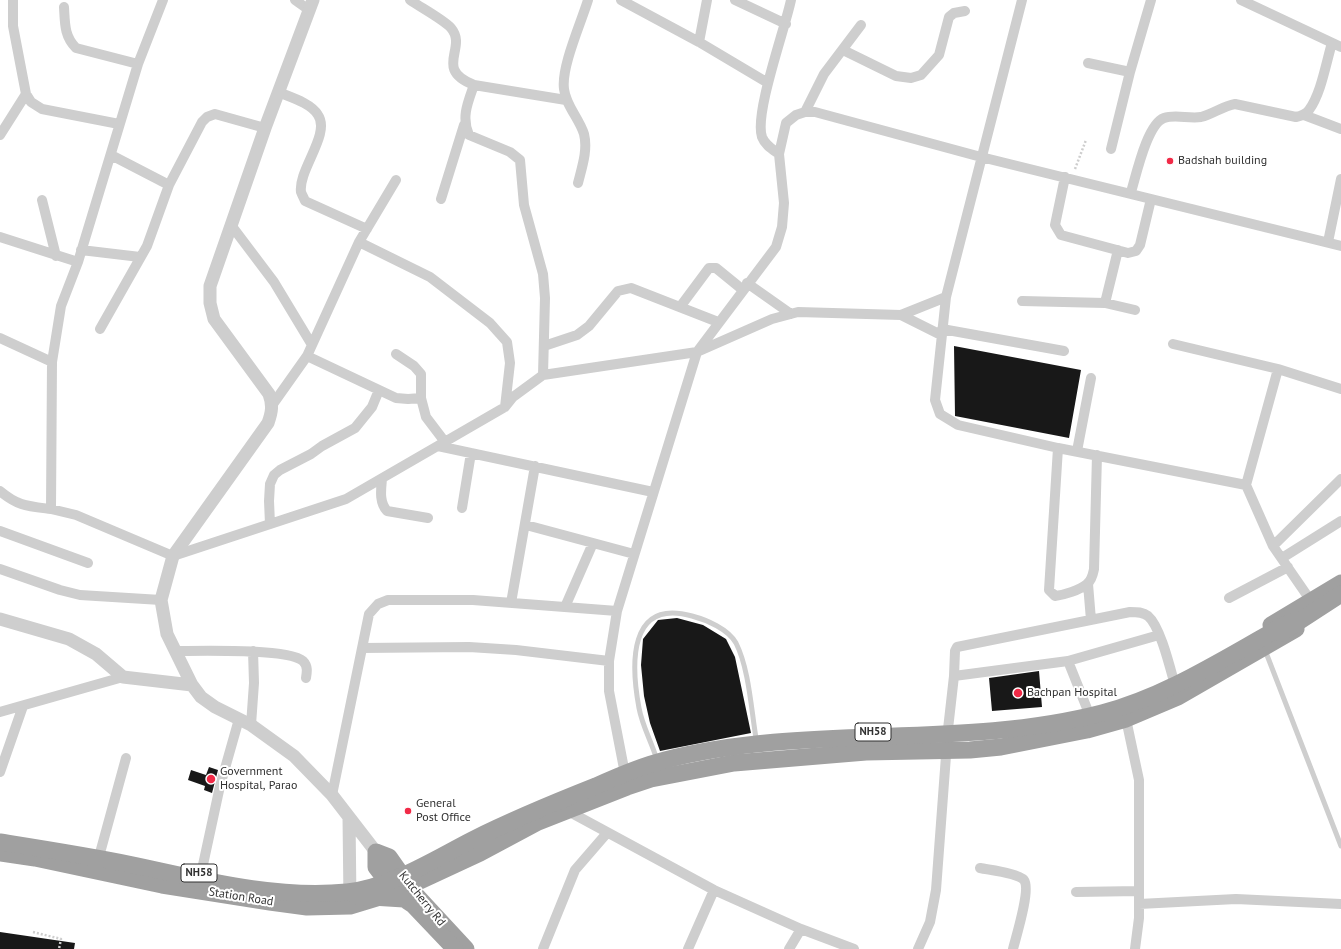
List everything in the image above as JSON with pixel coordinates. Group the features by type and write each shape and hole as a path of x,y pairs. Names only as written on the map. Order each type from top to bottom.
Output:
{"highway":[{"name":"NH58","path":"391,873 528,806 624,767 656,757 715,744 756,738 948,729 1036,720 1088,711 1176,689 1264,648 1341,583"},
{"path":"375,896 415,878 517,825 577,799 673,766 747,754 934,744 1035,735 1084,725 1146,706 1250,652 1341,594"},
{"name":"NH58","path":"403,889 480,853 538,822 627,786 691,770 734,763 866,752 978,749 1040,740 1126,719 1305,612 1341,601"},
{"path":"0,842 124,863 236,886 283,892 344,892 361,890 400,876 519,817 663,760 752,744 955,734 1027,727 1104,713 1161,692 1191,678 1305,612"},
{"name":"Station Road","path":"0,835 100,853 260,885 304,888 332,887 350,884 391,873"},
{"path":"0,848 213,888 271,897 300,899 375,896 404,899 412,905 455,949"},
{"path":"376,852 376,867 391,873 403,889 417,919 445,949"},
{"name":"Station Road","path":"0,853 35,858 162,884 307,907 350,906 403,889"},
{"name":"Kutcherry Rd","path":"403,889 433,915 466,949"}],"street":[{"path":"13,0 13,26 26,94 32,102 42,109 119,124"},
{"path":"51,509 52,362 61,306 78,262 138,64 163,0"},
{"path":"273,404 269,394 214,319 210,303 210,286 265,128 311,5 295,0"},
{"path":"410,0 451,28 456,41 452,63 456,75 474,85 566,100"},
{"path":"578,183 584,158 585,140 584,134 566,100 564,74 588,0"},
{"path":"621,0 634,3 768,83"},
{"path":"699,42 708,0"},
{"path":"735,0 786,24"},
{"path":"779,154 764,143 761,136 760,125 768,83 786,24 791,0"},
{"path":"1022,0 946,297 935,400 940,414 958,425 1058,448 1246,485"},
{"path":"1110,149 1151,0"},
{"path":"1131,192 1151,131 1158,121 1165,117 1200,117 1214,113 1226,105 1235,104 1296,117 1304,115 1310,109 1336,45 1241,0"},
{"path":"64,7 65,30 69,41 76,48 138,64"},
{"path":"843,50 896,76 911,78 921,75 939,56 949,17 954,13 965,11"},
{"path":"805,112 824,74 861,25"},
{"path":"1088,63 1130,72"},
{"path":"441,199 464,125 465,114 474,85"},
{"path":"278,92 310,107 318,114 321,121 320,133 302,181 301,192 305,201 367,229"},
{"path":"0,135 26,94"},
{"path":"627,786 608,691 609,661 617,611 697,352 745,286 776,247 782,227 784,204 779,154 786,123 796,115 805,112 815,112 981,157 1131,192 1151,199 1341,246"},
{"path":"100,329 146,246 170,185 202,122 207,117 215,114 265,128"},
{"path":"1304,115 1341,129"},
{"path":"464,125 469,135 510,152 520,160 524,205 543,274 545,298 543,375"},
{"path":"111,154 170,185"},
{"path":"1068,178 1055,224 1057,230 1061,235 1128,253 1136,251 1140,245 1151,199"},
{"path":"1328,242 1341,179"},
{"path":"376,852 332,795 294,756 251,725 215,707 201,697 192,685 167,634 161,600 173,556 268,423 273,404 307,356 359,242 396,180"},
{"path":"42,200 56,256"},
{"path":"231,226 274,282 312,345"},
{"path":"0,236 56,256 78,262"},
{"path":"359,242 430,277 490,323 507,342 510,363 505,407"},
{"path":"81,250 140,257"},
{"path":"1105,303 1118,250"},
{"path":"680,308 709,268 716,268 791,314"},
{"path":"544,346 577,335 589,326 618,291 631,288 718,322"},
{"path":"901,315 946,297"},
{"path":"1022,301 1105,303 1135,310"},
{"path":"0,491 13,502 76,515 173,556 346,500 505,407 513,397 543,375 697,352 772,319 798,312 901,315 942,332 1064,351"},
{"path":"0,338 52,362"},
{"path":"1173,344 1278,369 1341,389"},
{"path":"396,354 414,366 421,374 421,398 426,416 442,444 470,453 654,492"},
{"path":"307,356 396,398 421,398"},
{"path":"1278,369 1246,485 1272,546 1285,563 1305,612"},
{"path":"1078,451 1091,378"},
{"path":"270,524 270,484 274,475 355,428 372,407 379,390"},
{"path":"1058,448 1049,590 1055,596 1061,596 1088,584 1092,578 1094,569 1097,455"},
{"path":"462,508 470,453"},
{"path":"511,603 526,525 535,466"},
{"path":"382,479 383,506 387,511 428,518"},
{"path":"1272,546 1341,479"},
{"path":"1229,598 1285,563 1341,521"},
{"path":"526,525 634,554"},
{"path":"0,531 88,563"},
{"path":"566,607 592,543"},
{"path":"0,569 60,590 80,595 161,600"},
{"path":"1088,584 1091,620"},
{"path":"332,795 369,614 378,604 388,600 473,600 617,611"},
{"path":"918,949 930,922 934,908 946,751 954,676 955,651 957,647 1130,612 1142,613 1153,622 1159,635 1176,689"},
{"path":"0,619 69,639 96,654 123,677"},
{"path":"954,676 1068,661 1159,635"},
{"path":"362,648 469,647 516,650 609,661"},
{"path":"175,651 253,651 296,657 304,662 307,668 306,678"},
{"path":"251,725 254,683 253,651"},
{"path":"1068,661 1088,711"},
{"path":"0,712 123,677 192,685"},
{"path":"0,772 23,706"},
{"path":"201,874 220,786 239,718"},
{"path":"1126,719 1140,780 1139,904 1135,949"},
{"path":"100,853 126,758"},
{"path":"568,811 714,890 801,929 854,949"},
{"path":"349,816 350,906"},
{"path":"543,949 575,870 607,833"},
{"path":"980,868 1016,876 1023,879 1026,885 1023,909 1014,949"},
{"path":"688,949 714,890"},
{"path":"1076,892 1139,891"},
{"path":"1139,904 1236,899 1341,904"},
{"path":"789,949 801,929"}],"lane":[{"path":"656,757 639,709 636,667 637,644 649,619 664,613 681,613 703,619 724,630 735,641 743,659 756,738"},
{"path":"1264,648 1341,846"}],"path":[{"path":"1068,178 1086,140"},
{"path":"33,932 61,939 59,949"}],"building":[{"path":"954,346 1081,370 1069,438 955,416"},
{"path":"677,618 703,625 726,639 735,657 751,733 660,751 650,723 644,696 641,665 643,639 658,620"},
{"path":"1039,671 1042,707 992,711 989,678"},
{"path":"209,767 218,770 212,793 204,790 205,786 188,780 191,770 206,775"},
{"path":"0,932 75,943 74,949 0,949"}],"place":[{"name":"Badshah building","path":"1170,161"},
{"name":"Bachpan Hospital","path":"1018,693"},
{"name":"Government Hospital, Parao","path":"211,779"},
{"name":"General Post Office","path":"408,811"}]}
